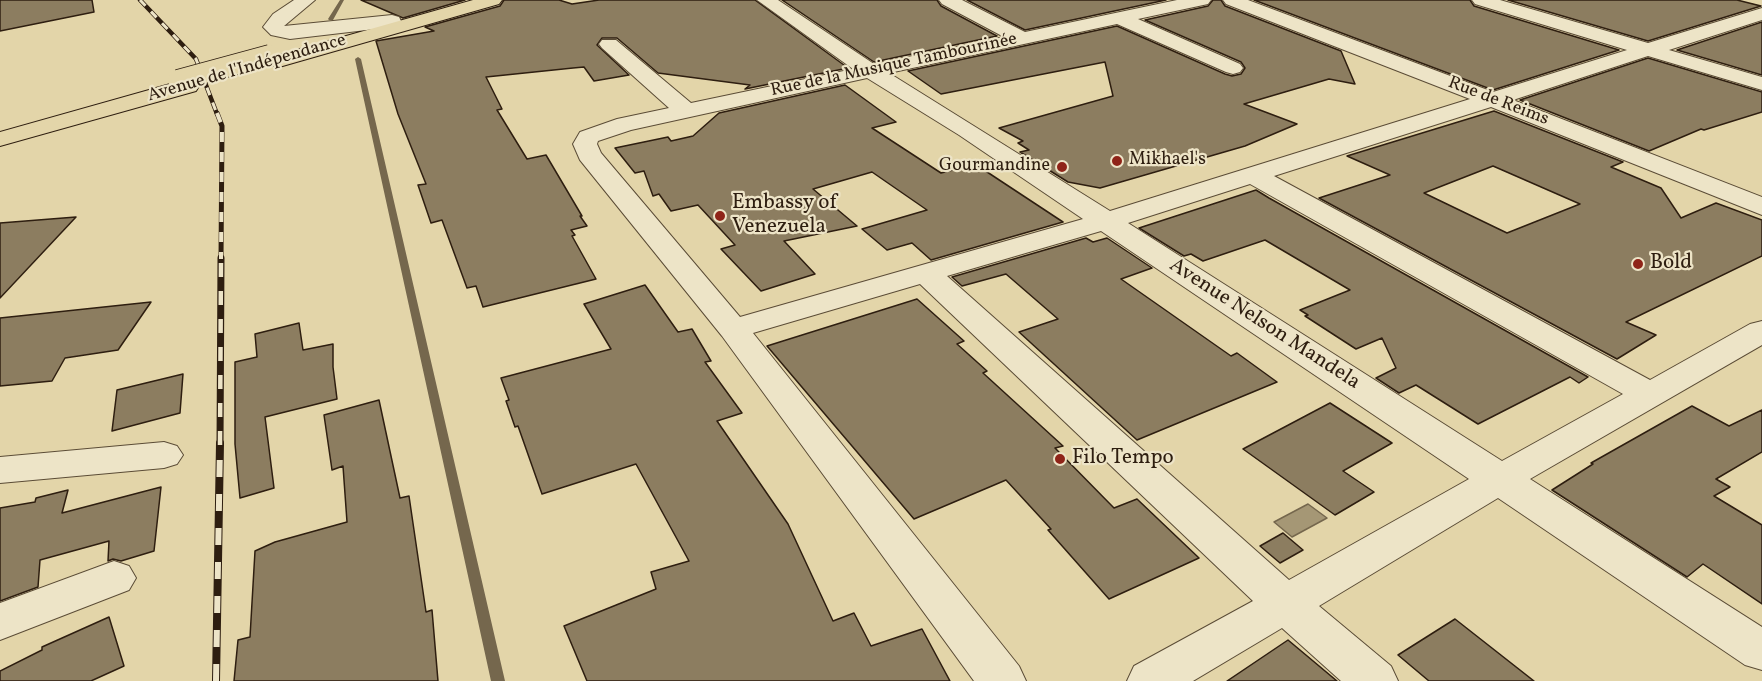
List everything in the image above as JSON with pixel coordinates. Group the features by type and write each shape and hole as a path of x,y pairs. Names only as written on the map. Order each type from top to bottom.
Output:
{"main road":[{"name":"Avenue de l'Indépendance","path":"274,58 466,0"},
{"name":"Avenue de l'Indépendance","path":"0,129 183,83 493,0"},
{"name":"Avenue de l'Indépendance","path":"0,139 183,83"}],"street":[{"path":"306,0 280,18 273,27 278,31 290,33 392,21"},
{"name":"Avenue Nelson Mandela","path":"766,0 872,72 967,130 1762,651"},
{"path":"948,0 1023,39"},
{"name":"Rue de la Musique Tambourinée","path":"733,328 590,154 585,144 588,137 625,124 1202,0"},
{"name":"Rue de Reims","path":"1232,0 1494,100 1762,207"},
{"path":"1481,0 1762,84"},
{"path":"1002,681 733,328 1105,221 1762,14"},
{"path":"1119,18 1233,68"},
{"path":"609,44 687,111"},
{"path":"1251,174 1649,394"},
{"path":"924,272 1287,605 1374,681"},
{"path":"1151,681 1287,605 1500,479 1762,331"},
{"path":"0,471 164,455"},
{"path":"0,622 114,578"}],"shaded area":[{"path":"1308,504 1327,518 1292,537 1274,522"}],"building":[{"path":"0,0 92,0 94,12 0,31"},
{"path":"361,0 465,0 403,18"},
{"path":"504,0 559,0 572,4 599,0 755,0 848,68 745,89 750,85 658,73 617,38 602,38 597,45 629,75 594,81 584,67 486,77 502,109 497,110 527,159 546,155 582,216 580,216 587,226 571,230 575,235 572,236 596,279 483,307 476,286 467,288 442,220 431,223 418,185 426,184 398,114 376,41 434,31 425,27 500,6"},
{"path":"782,0 937,0 941,6 997,36 874,62"},
{"path":"967,0 1166,0 1025,30"},
{"path":"1213,0 1221,0 1225,6 1341,51 1355,84 1329,79 1244,104 1297,124 1245,146 1100,188 1068,182 1020,152 1029,150 1018,143 1023,141 999,128 1113,96 1105,62 941,94 908,71 1117,26 1225,74 1232,76 1241,74 1245,68 1241,62 1145,20 1208,6"},
{"path":"1254,0 1470,0 1474,6 1619,50 1493,90"},
{"path":"1508,0 1737,0 1761,6 1648,41"},
{"path":"1762,22 1762,75 1677,50"},
{"path":"1648,58 1762,92 1762,112 1701,129 1649,151 1520,100"},
{"path":"845,85 896,122 872,128 941,173 992,160 1008,171 978,166 1063,222 931,260 912,243 887,250 862,229 927,210 872,172 813,189 857,226 784,241 815,274 761,291 721,249 735,245 698,205 671,211 659,194 653,196 644,171 635,173 615,148 668,137 671,141 693,136 719,113"},
{"path":"1494,111 1623,162 1611,167 1661,188 1681,218 1716,203 1762,220 1762,256 1626,322 1656,335 1617,359 1319,198 1390,175 1347,156","holes":["1493,166 1580,204 1507,233 1424,193"]},
{"path":"1256,190 1588,377 1579,383 1570,377 1478,424 1416,385 1399,393 1376,378 1396,368 1382,338 1356,349 1305,316 1308,315 1300,310 1350,290 1265,240 1203,261 1191,254 1184,256 1139,228"},
{"path":"76,217 0,298 0,223"},
{"path":"1086,238 1093,242 1107,238 1152,268 1121,279 1231,356 1237,353 1277,382 1137,440 1019,332 1058,319 1006,274 962,286 952,277"},
{"path":"645,285 678,332 692,329 711,361 705,362 742,413 717,421 788,524 833,621 854,613 871,646 922,629 950,681 587,681 564,626 656,589 651,572 689,561 636,464 542,494 518,426 515,427 501,378 611,349 584,304"},
{"path":"917,299 964,341 957,344 987,371 983,373 1063,446 1055,448 1114,508 1137,499 1199,558 1109,599 1048,530 1051,529 1006,480 914,519 767,346"},
{"path":"151,302 118,350 65,358 52,381 0,386 0,318"},
{"path":"299,323 303,350 333,344 337,399 265,417 274,488 240,498 235,444 235,362 257,357 255,334"},
{"path":"183,374 180,413 112,431 117,390"},
{"path":"379,400 400,498 409,496 426,612 432,610 438,681 234,681 238,640 250,637 255,551 275,542 347,522 343,466 332,470 324,415"},
{"path":"1330,403 1392,443 1343,471 1374,492 1335,515 1243,449"},
{"path":"1692,406 1729,426 1762,410 1762,452 1716,479 1730,487 1714,496 1762,525 1762,604 1703,564 1687,577 1552,490 1593,464 1591,463"},
{"path":"161,487 154,551 121,561 113,559 108,561 109,541 40,560 38,587 0,601 0,508 35,502 36,498 68,490 62,513"},
{"path":"1283,533 1303,550 1280,563 1260,546"},
{"path":"109,617 124,666 91,681 0,681 0,671 42,650 42,647"},
{"path":"1455,619 1534,681 1429,681 1398,655"},
{"path":"1288,640 1337,681 1227,681"}],"waterway":[{"path":"331,19 342,0"},
{"path":"358,59 498,681"}],"railway":[{"path":"140,0 196,59 217,114"},
{"path":"217,113 222,126 221,259"},
{"path":"220,445 221,258"},
{"path":"216,681 220,443"}],"place":[{"name":"Mikhael's","path":"1117,161"},
{"name":"Gourmandine","path":"1062,167"},
{"name":"Embassy of Venezuela","path":"720,216"},
{"name":"Bold","path":"1638,264"},
{"name":"Filo Tempo","path":"1060,459"}]}
